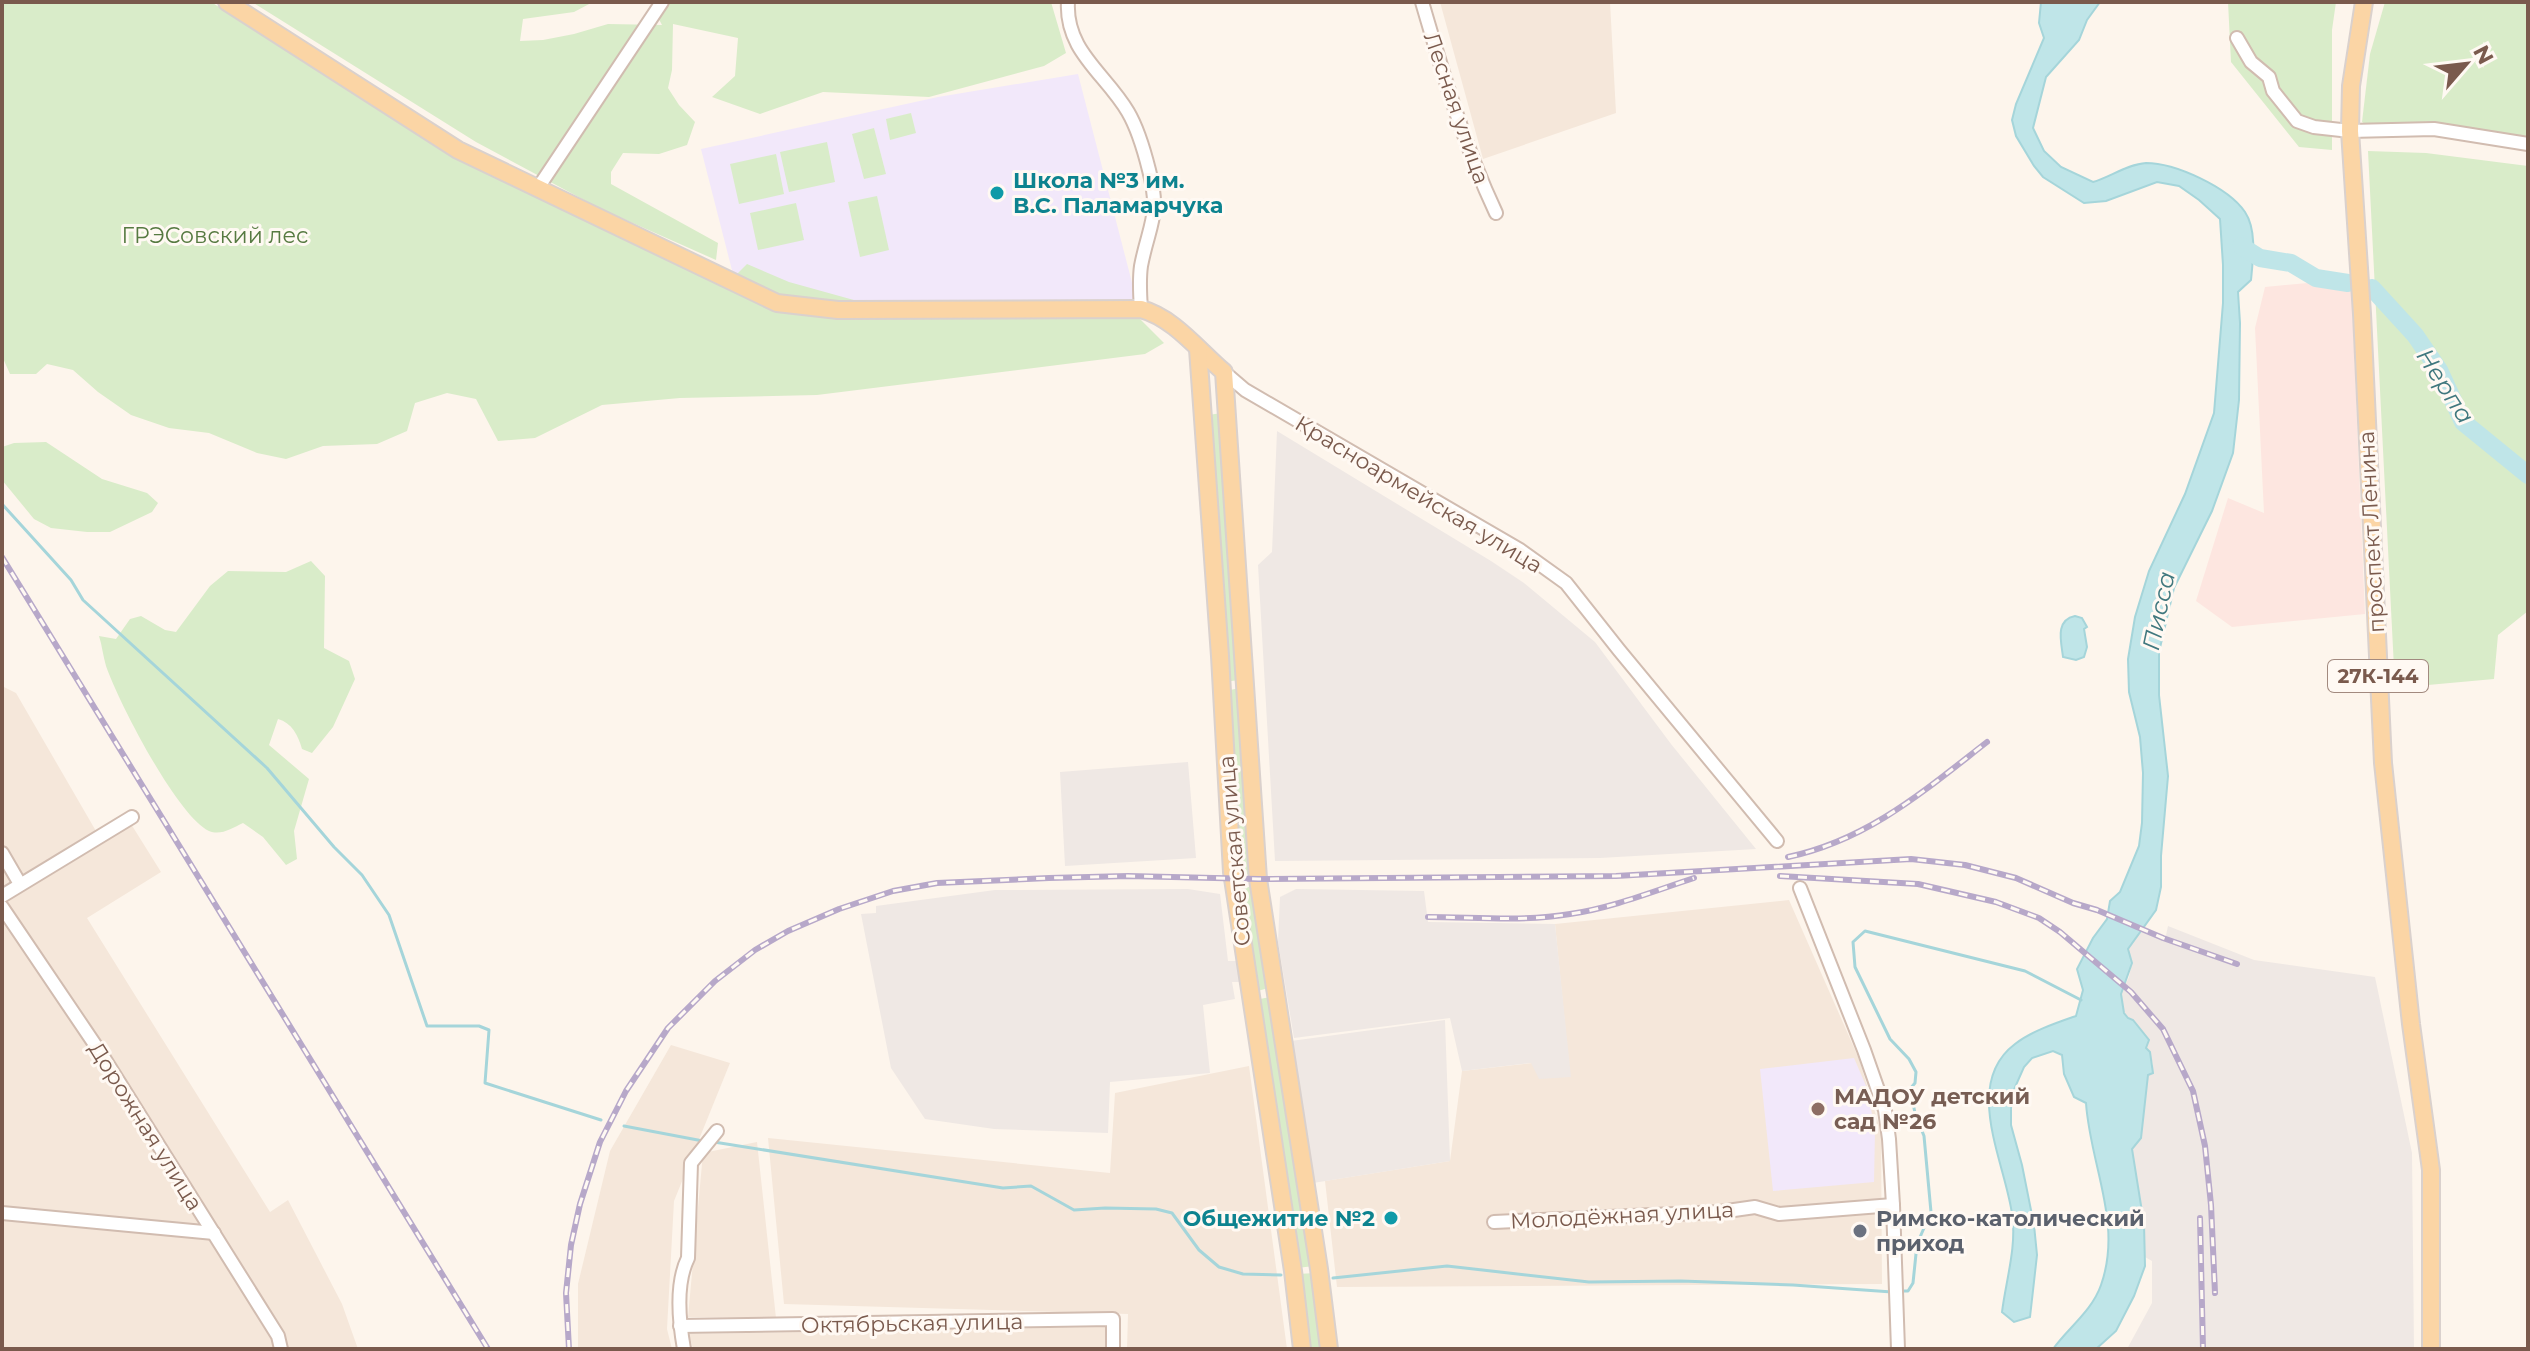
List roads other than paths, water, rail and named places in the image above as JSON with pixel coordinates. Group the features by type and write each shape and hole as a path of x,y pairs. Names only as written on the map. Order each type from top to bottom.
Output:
{"main road":[{"path":"227,2 458,150 777,303 838,310 1141,309"},
{"name":"проспект Ленина","path":"2364,2 2351,86 2350,131 2362,314 2383,763 2411,1024 2431,1170 2431,1349"},
{"name":"Красноармейская улица","path":"1141,309 1163,318 1224,372"},
{"name":"Советская улица","path":"1198,349 1232,872 1293,1271 1302,1349"},
{"name":"Советская улица","path":"1224,372 1258,879 1329,1349"}],"street":[{"path":"538,188 662,2"},
{"path":"1068,2 1069,20 1078,48 1127,110 1150,170 1155,213 1141,263 1141,309"},
{"name":"Лесная улица","path":"1422,2 1448,94 1474,167 1496,213"},
{"path":"2237,38 2251,62 2269,77 2273,91 2297,121 2314,127 2350,131 2434,129 2528,144"},
{"name":"Красноармейская улица","path":"1224,372 1245,390 1520,550 1566,583 1777,841"},
{"path":"2,896 132,817"},
{"path":"2,853 20,884"},
{"path":"1800,888 1885,1110 1893,1205 1898,1349"},
{"name":"Дорожная улица","path":"2,907 102,1055 278,1336 281,1349"},
{"path":"1251,997 1274,992"},
{"path":"684,1349 680,1326 681,1271 688,1258 691,1163 717,1131"},
{"name":"Молодёжная улица","path":"1494,1222 1720,1212 1755,1207 1779,1214 1893,1205"},
{"path":"181,1230 198,1209"},
{"path":"2,1213 214,1233"},
{"path":"1293,1271 1319,1269"},
{"name":"Октябрьская улица","path":"680,1326 1113,1319 1113,1349"}],"water":[{"name":"Писса","path":"2041,2 2100,2 2087,20 2079,40 2046,77 2033,128 2044,151 2061,167 2093,182 2146,163 2171,167 2200,178 2226,194 2245,212 2253,245 2251,280 2238,292 2239,400 2233,453 2212,511 2174,588 2159,652 2159,695 2168,776 2161,887 2156,910 2128,949 2132,963 2121,994 2124,1013 2149,1040 2146,1048 2150,1052 2153,1073 2148,1075 2141,1138 2132,1149 2144,1224 2145,1266 2116,1331 2096,1349 2053,1349 2092,1303 2107,1262 2107,1217 2086,1103 2074,1097 2064,1074 2062,1055 2053,1051 2032,1058 2024,1067 2012,1094 2011,1125 2034,1225 2037,1255 2030,1317 2014,1322 2002,1312 2013,1226 1991,1124 1991,1080 1999,1061 2015,1044 2036,1031 2076,1016 2083,990 2077,969 2107,919 2110,901 2120,892 2139,846 2143,773 2140,737 2129,692 2128,659 2135,617 2149,571 2185,494 2214,413 2223,265 2220,219 2179,186 2157,182 2106,201 2084,203 2043,177 2034,166 2016,136 2012,120 2044,38 2039,23"},
{"path":"2075,616 2082,618 2087,627 2084,629 2087,647 2084,657 2076,660 2063,657 2061,638 2064,622"}],"waterway":[{"name":"Нерпа","path":"2241,246 2260,258 2291,263 2316,278 2348,283"},
{"name":"Нерпа","path":"2372,288 2415,335 2439,370 2463,422 2528,475"},
{"path":"2,504 71,580 83,600 267,768 362,875 389,915 427,1026 479,1026 489,1030 485,1083 601,1120"},
{"path":"1900,1291 1908,1291 1913,1283 1917,1244 1931,1212 1924,1136 1910,1089 1915,1083 1916,1072 1909,1059 1890,1039 1855,967 1853,942 1865,931 2025,971 2081,1000"},
{"path":"624,1126 703,1141"},
{"path":"714,1142 1003,1188 1031,1186 1074,1210 1156,1209 1172,1213 1199,1250 1219,1267 1243,1274 1281,1275"},
{"path":"1333,1278 1447,1266 1589,1282 1681,1281 1892,1292"}],"railway":[{"path":"2,557 488,1349"},
{"path":"1788,857 1844,839 1870,826 1894,812 1987,742"},
{"path":"569,1349 566,1293 571,1245 580,1204 600,1142 626,1091 668,1028 715,981 755,950 788,931 839,909 893,891 937,883 1049,878 1616,876 1911,859 1965,865 2016,878 2073,903 2237,964"},
{"path":"1780,876 1918,884 1996,902 2039,918 2131,992 2163,1029 2193,1091 2205,1146 2215,1293"},
{"path":"1428,917 1517,918 1570,914 1617,903 1694,878"},
{"path":"2200,1218 2203,1349"}],"place":[{"name":"Школа №3 им. В.С. Паламарчука","path":"997,193"},
{"name":"МАДОУ детский сад №26","path":"1818,1109"},
{"name":"Общежитие №2","path":"1391,1218"},
{"name":"Римско-католический приход","path":"1860,1231"}],"park label":[{"name":"ГРЭСовский лес","path":"215,235"}]}
